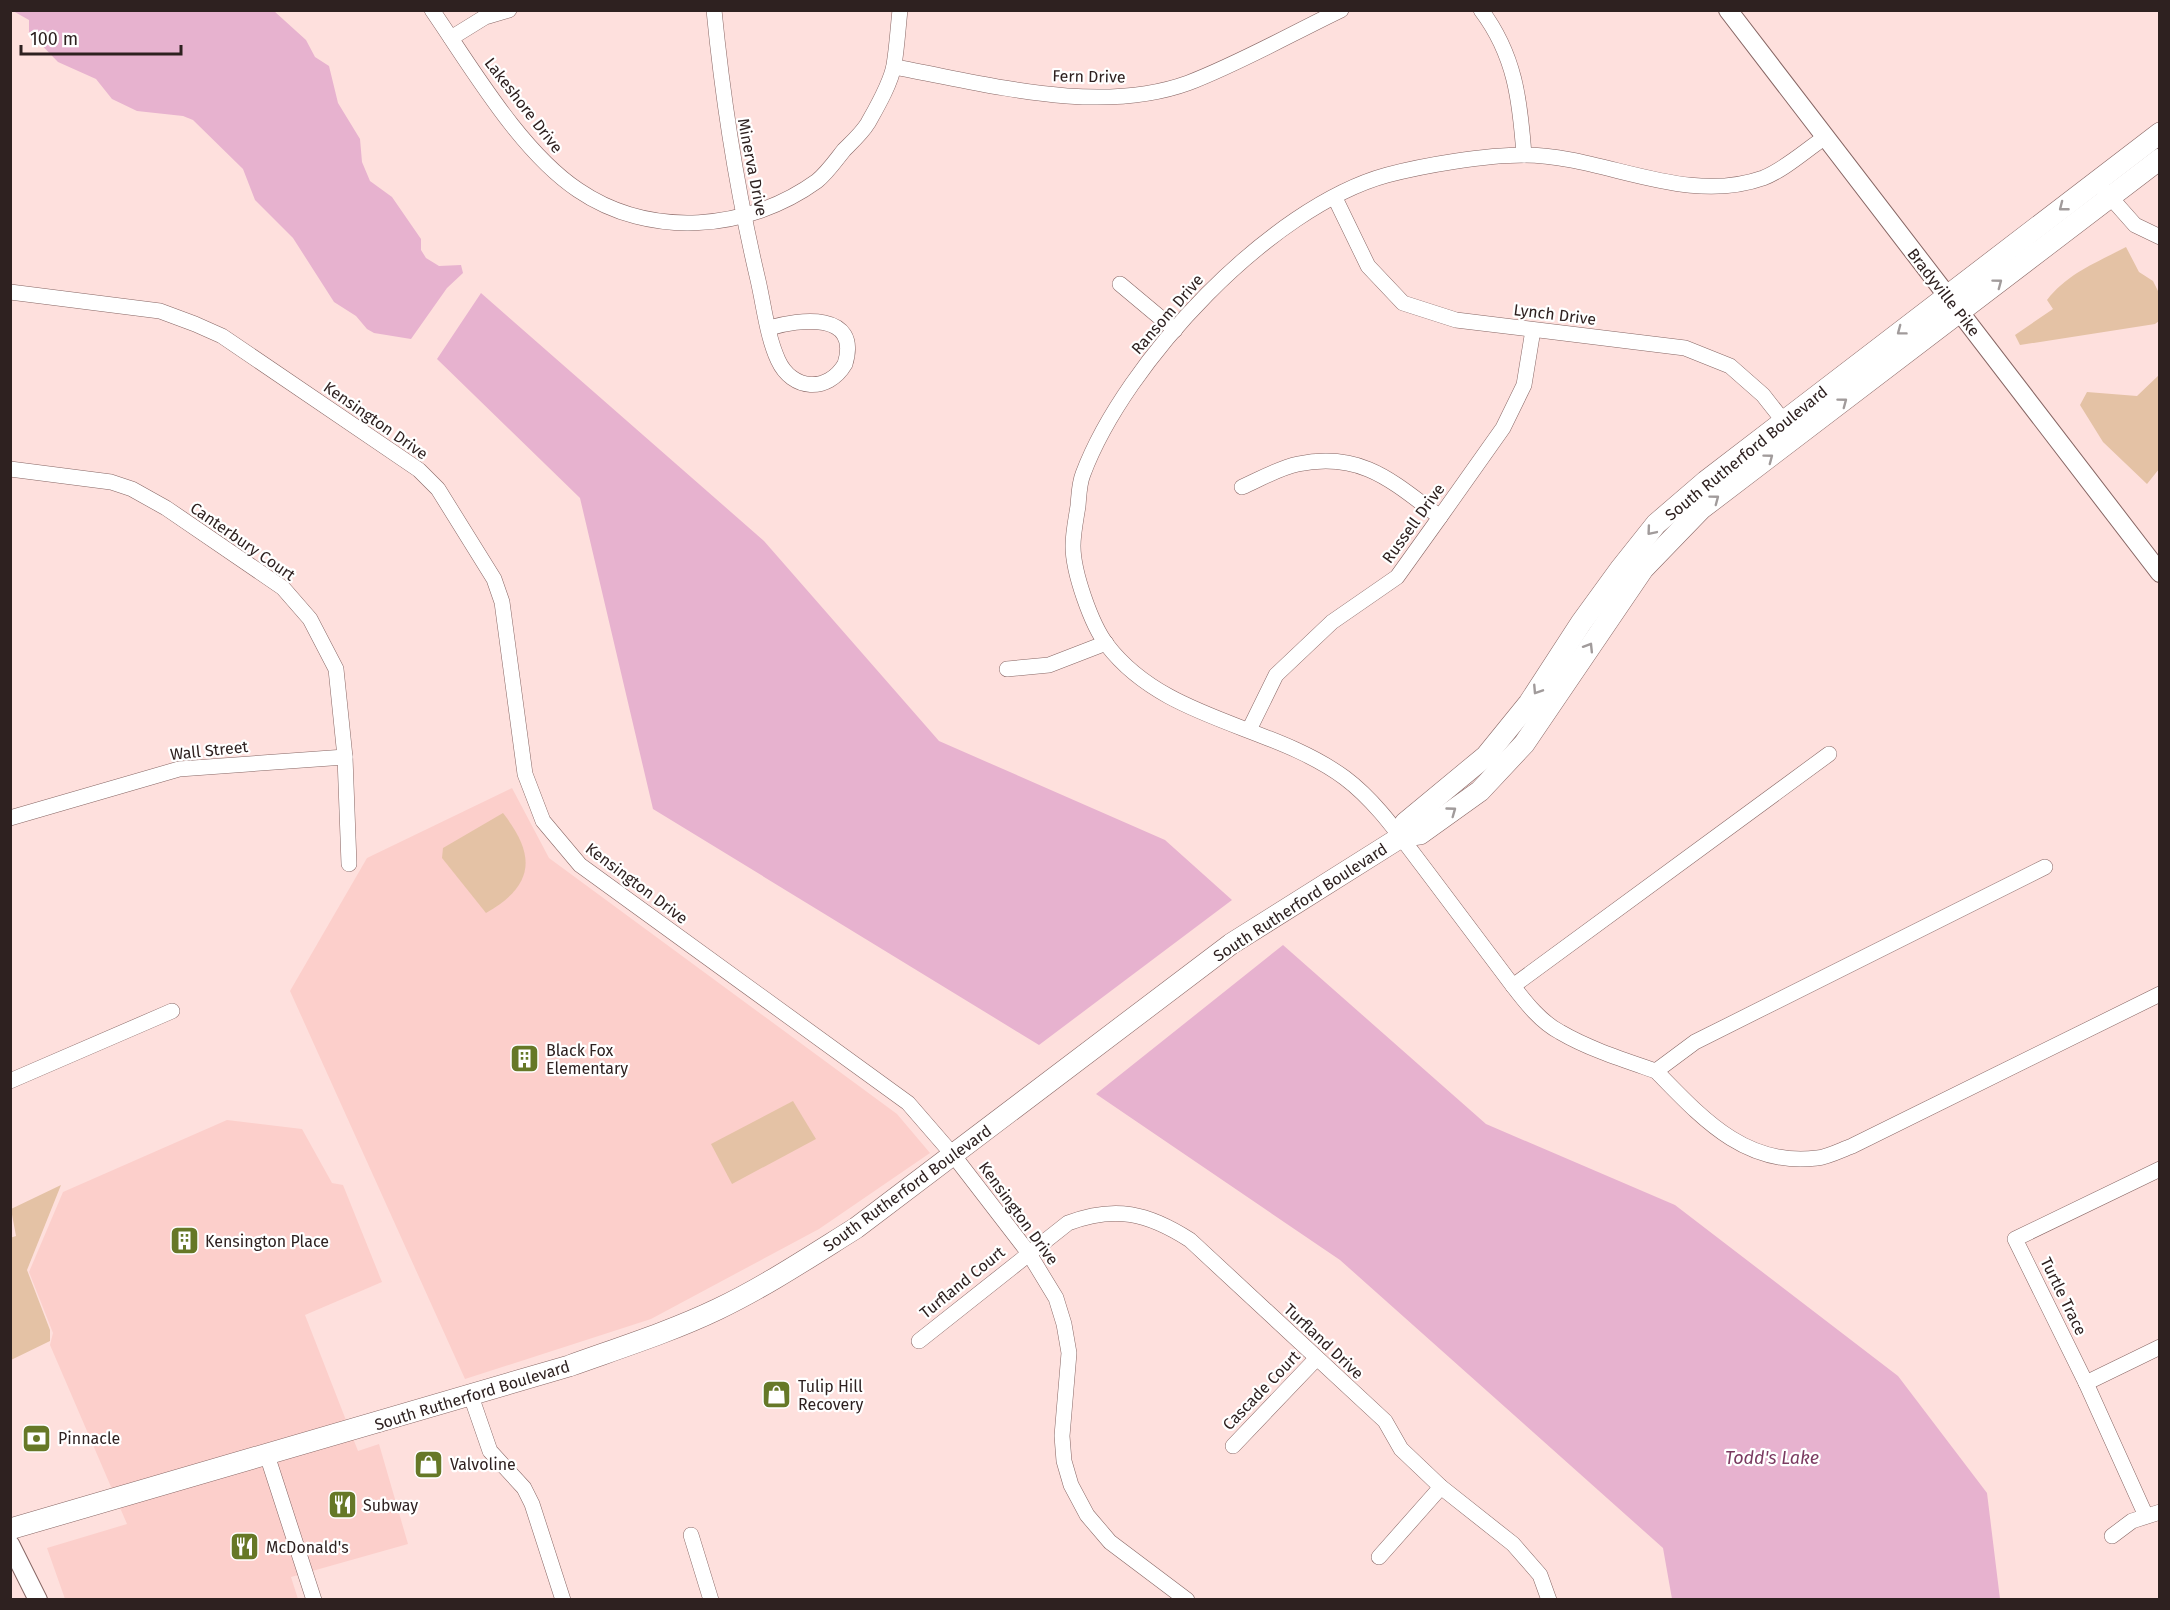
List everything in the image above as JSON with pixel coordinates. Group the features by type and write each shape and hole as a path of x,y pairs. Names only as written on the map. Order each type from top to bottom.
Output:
{"highway":[{"name":"South Rutherford Boulevard","path":"10,1530 569,1366 719,1308 794,1267 856,1228 1231,944 1401,837 1405,823 1486,756 1529,703 1581,623 1656,524 1706,480 1790,429 2103,189 2160,133"},
{"name":"South Rutherford Boulevard","path":"2103,189 2160,159"}],"main road":[{"name":"Bradyville Pike","path":"1728,10 2160,573"},
{"path":"10,1544 38,1599"}],"street":[{"name":"Lakeshore Drive","path":"432,10 529,146 556,173 579,191 618,210 660,221 704,222 744,217 765,210 818,180 867,125 894,67 900,10"},
{"path":"451,38 485,17 509,10"},
{"name":"Minerva Drive","path":"714,10 723,105 744,217 769,328 781,366 798,382 810,386 823,383 838,374 845,364 846,341 841,333 831,325 806,320 769,328"},
{"name":"Fern Drive","path":"894,67 1066,96 1128,96 1187,83 1341,10"},
{"path":"1481,10 1499,34 1520,96 1524,155"},
{"name":"Ransom Drive","path":"1656,1071 1602,1052 1558,1032 1531,1008 1401,837 1379,810 1347,779 1306,753 1195,710 1143,680 1106,644 1084,596 1073,549 1081,478 1111,412 1175,330 1217,284 1275,233 1335,198 1385,175 1455,163 1524,155 1595,164 1663,181 1713,187 1765,178 1824,138"},
{"path":"2103,189 2135,225 2160,237"},
{"name":"Lynch Drive","path":"1335,198 1368,266 1403,303 1456,320 1685,348 1730,366 1763,395 1790,429"},
{"path":"1120,284 1175,330"},
{"name":"Kensington Drive","path":"10,292 160,311 222,336 419,470 438,489 494,579 502,602 525,774 543,821 580,866 908,1103 954,1156 1028,1252 1056,1298 1064,1324 1069,1353 1062,1436 1064,1461 1071,1485 1087,1515 1110,1542 1187,1599"},
{"name":"Russell Drive","path":"1249,730 1276,675 1332,622 1397,577 1440,517 1503,428 1524,385 1533,330"},
{"path":"1242,487 1297,464 1344,460 1386,477 1440,517"},
{"name":"Canterbury Court","path":"10,469 111,482 132,489 166,508 283,588 310,619 336,669 345,757 349,864"},
{"path":"1007,669 1048,665 1106,644"},
{"path":"1513,986 1829,754"},
{"name":"Wall Street","path":"10,818 179,769 345,757"},
{"path":"2045,867 1695,1042 1656,1071 1723,1135 1752,1150 1784,1160 1819,1158 1852,1146 2160,994"},
{"path":"10,1081 172,1011"},
{"name":"Turtle Trace","path":"2153,1514 2015,1239 2160,1169"},
{"name":"Turfland Drive","path":"1028,1252 1068,1223 1089,1215 1117,1212 1143,1216 1166,1224 1190,1240 1385,1421 1401,1449 1441,1486 1513,1544 1540,1575 1549,1599"},
{"name":"Turfland Court","path":"919,1341 1028,1252"},
{"path":"2086,1383 2160,1347"},
{"name":"Cascade Court","path":"1233,1446 1316,1359"},
{"path":"471,1396 490,1451 524,1488 532,1504 563,1599"},
{"path":"267,1455 314,1599"},
{"path":"1379,1557 1441,1486"},
{"path":"2112,1536 2132,1521 2153,1514"},
{"path":"692,1535 711,1599"}],"shaded area":[{"path":"2126,247 2139,272 2153,281 2159,293 2159,321 2155,324 2020,345 2015,335 2053,309 2047,300 2055,291 2083,269"},
{"path":"2159,375 2159,469 2147,484 2103,442 2080,405 2087,392 2137,396"},
{"path":"512,788 549,858 897,1114 930,1153 819,1229 651,1319 465,1379 290,991 367,858"},
{"path":"503,813 521,842 525,856 525,868 522,880 514,891 486,913 442,858 443,848"},
{"path":"793,1101 816,1139 732,1184 711,1144"},
{"path":"227,1120 302,1129 332,1183 343,1185 382,1282 305,1315 358,1451 379,1444 408,1544 291,1577 298,1599 65,1599 47,1548 127,1524 50,1345 53,1333 29,1272 63,1192"},
{"path":"61,1185 27,1270 50,1330 50,1341 11,1360 10,1238 16,1236 11,1209"}],"water":[{"path":"13,11 274,11 306,40 315,57 329,66 338,103 360,139 362,162 370,181 392,197 421,239 421,250 426,258 439,266 461,265 463,273 447,288 411,339 374,333 367,329 356,316 334,302 293,238 255,200 243,169 193,120 183,116 137,111 112,99 96,79 58,62 29,32 29,20"},
{"path":"481,293 764,541 939,741 1165,840 1232,900 1039,1045 653,809 580,498 437,359"},
{"name":"Todd's Lake","path":"1283,945 1486,1124 1675,1205 1898,1376 1987,1493 2000,1599 1672,1599 1663,1548 1340,1260 1096,1094"}],"place":[{"name":"Black Fox Elementary","path":"525,1059"},
{"name":"Kensington Place","path":"184,1241"},
{"name":"Tulip Hill Recovery","path":"777,1395"},
{"name":"Pinnacle","path":"37,1438"},
{"name":"Valvoline","path":"429,1464"},
{"name":"Subway","path":"342,1505"},
{"name":"McDonald's","path":"245,1547"}]}
